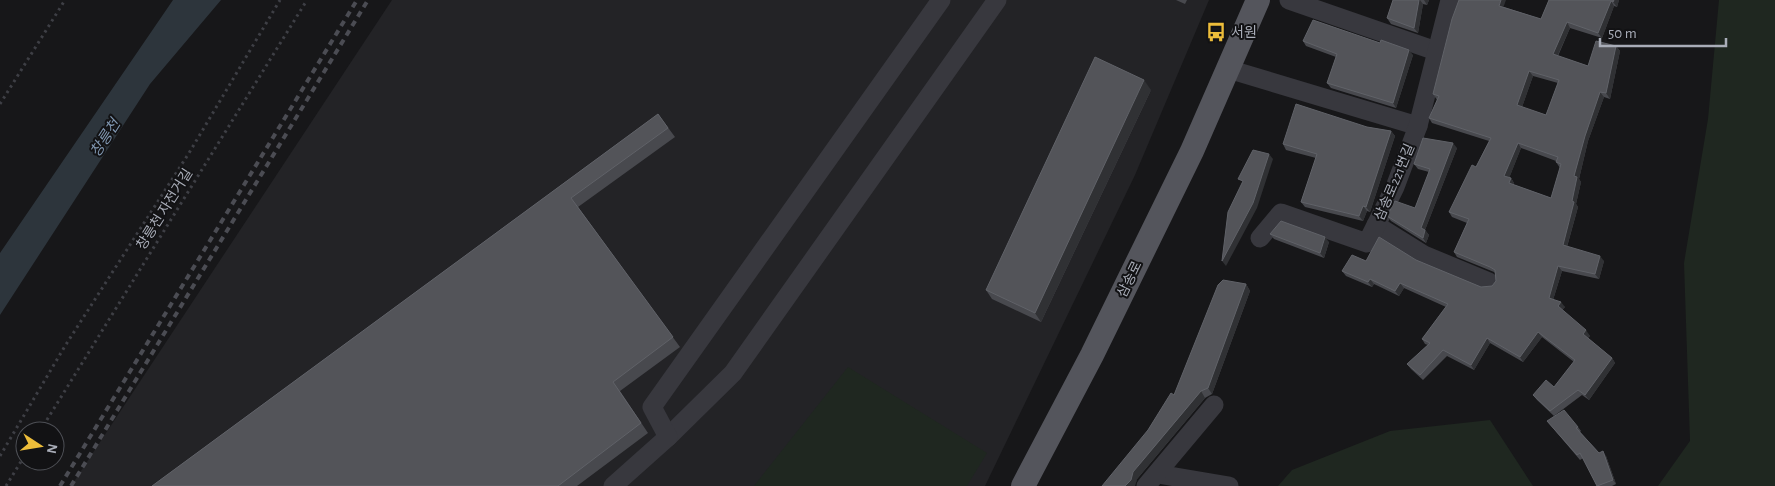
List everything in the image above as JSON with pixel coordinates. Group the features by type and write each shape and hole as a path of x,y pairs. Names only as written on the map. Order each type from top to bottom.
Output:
{"main road":[{"name":"삼송로","path":"1023,486 1092,355 1192,151 1258,0"}],"street":[{"path":"668,437 652,407 941,0"},
{"path":"613,486 668,437 733,373 997,0"},
{"path":"1289,0 1436,51"},
{"name":"삼송로221번길","path":"1260,238 1281,213 1367,243 1395,186 1418,126 1450,0"},
{"path":"1228,69 1418,126"},
{"path":"1376,225 1424,254 1489,282"},
{"path":"1152,480 1214,405"},
{"path":"1152,480 1229,486"}],"path":[{"path":"0,104 65,0"},
{"path":"0,456 70,337 189,153 280,0"},
{"name":"창릉천 자전거길","path":"46,421 307,0"},
{"path":"6,486 15,471"}],"shaded area":[{"path":"392,0 1209,0 1135,175 985,486 71,486"},
{"path":"1719,0 1775,0 1775,486 1658,486 1690,441 1684,263 1708,119"},
{"path":"848,367 987,453 967,486 754,486"},
{"path":"1490,420 1533,486 1278,486 1292,470 1390,431"}],"water":[{"name":"창릉천","path":"173,0 221,0 150,84 0,315 0,253"}],"building":[{"path":"1393,0 1419,0 1414,28 1387,18"},
{"path":"1459,0 1501,0 1499,6 1541,19 1549,0 1614,0 1613,2 1611,1 1598,33 1567,22 1553,54 1588,66 1596,41 1616,46 1606,93 1600,92 1574,176 1577,177 1572,201 1574,202 1563,245 1600,256 1595,274 1558,266 1549,298 1561,302 1558,306 1586,330 1583,334 1612,358 1585,395 1578,390 1550,411 1533,395 1546,380 1554,387 1575,360 1538,332 1520,357 1487,338 1471,365 1443,350 1420,375 1407,364 1430,343 1422,339 1448,304 1400,283 1395,291 1370,279 1368,282 1342,271 1352,255 1366,261 1379,237 1416,260 1481,287 1492,286 1496,281 1495,270 1454,252 1469,219 1449,212 1472,165 1476,167 1491,138 1429,118 1439,96 1433,94 1452,19","holes":["1529,71 1559,80 1546,115 1517,105","1518,143 1558,157 1556,162 1561,164 1551,198 1509,183 1511,178 1504,176"]},
{"path":"1313,20 1380,43 1381,40 1409,50 1393,103 1327,83 1337,54 1303,41"},
{"path":"1095,57 1144,80 1035,313 986,290"},
{"path":"1296,104 1367,127 1391,131 1366,207 1363,206 1359,216 1301,202 1317,154 1283,144"},
{"path":"658,114 668,128 571,198 673,337 613,382 641,423 558,486 152,486"},
{"path":"1423,138 1453,143 1421,228 1425,230 1423,238 1387,216 1395,201 1415,208 1430,169 1414,164"},
{"path":"1253,150 1269,154 1253,203 1222,261 1228,212 1243,181 1238,179"},
{"path":"1281,221 1325,237 1320,253 1270,234"},
{"path":"1223,280 1246,284 1208,388 1201,391 1133,472 1131,480 1125,486 1102,486 1148,430 1171,393 1174,395 1218,285"},
{"path":"1564,410 1578,427 1576,428 1599,453 1603,451 1613,480 1597,486 1580,453 1577,455 1547,421"}],"railway":[{"path":"60,486 357,0"},
{"path":"71,486 368,0"}],"place":[{"name":"서원","path":"1216,32"}]}
